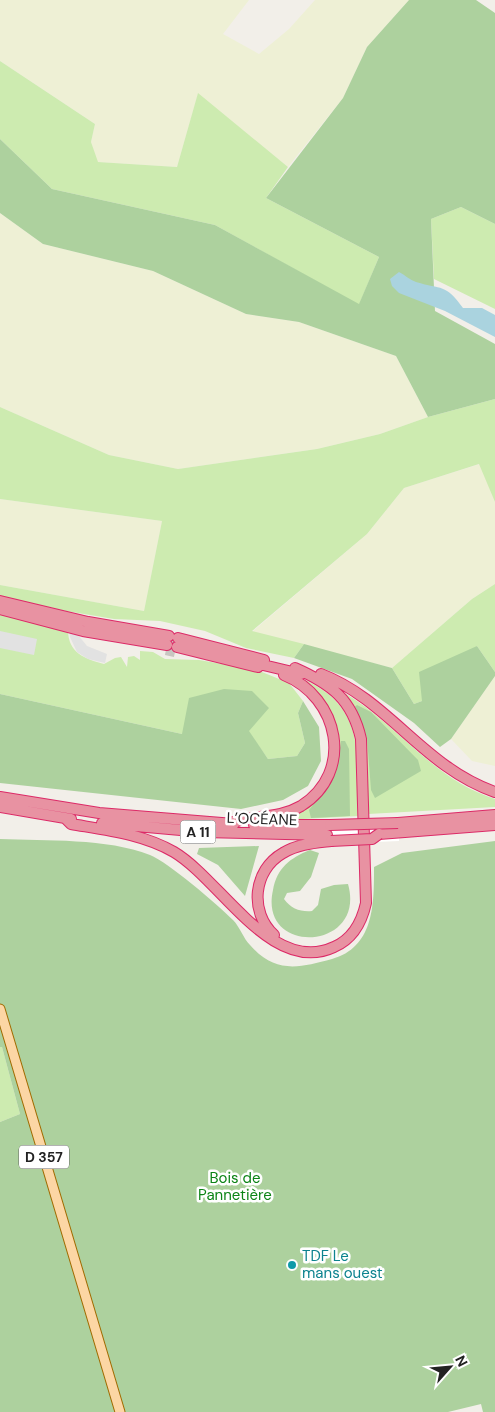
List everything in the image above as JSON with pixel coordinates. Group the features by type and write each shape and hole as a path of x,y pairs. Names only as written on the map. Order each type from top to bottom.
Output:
{"highway":[{"path":"0,601 226,655 314,671 351,689 375,706 446,768 474,784 495,792"},
{"path":"0,608 83,631 134,632"},
{"path":"134,632 142,642 173,642"},
{"path":"226,655 288,676 304,685 315,695 330,720 334,735 333,757 323,783 302,805 271,817 238,820 227,824"},
{"path":"252,664 303,674 325,686 346,709 354,725 358,744 364,884 359,914 350,931 334,944 308,950 296,948 277,938 262,919 258,900 261,878 272,861 286,851 331,834"},
{"path":"65,818 71,824 145,839 174,852 201,872 262,932 284,947 300,952 315,953 337,946 355,930 362,918 366,902 361,740 356,720 342,697 321,680 295,668"},
{"name":"L’OCÉANE","path":"0,797 107,814 331,834 399,828 495,815"},
{"name":"L’OCÉANE","path":"0,808 65,818 188,831 380,834 399,828 495,825"}],"main road":[{"name":"D 357","path":"0,1009 120,1412"}],"green space":[{"path":"0,0 249,0 223,34 259,54 289,29 315,0 409,0 367,47 343,98 288,167 198,94 177,167 97,162 91,142 95,124 0,61"},
{"path":"409,0 476,0 495,13 495,224 461,207 431,219 435,311 495,344 495,399 428,417 396,356 299,322 246,314 153,271 43,244 0,213 0,139 52,189 215,225 359,304 379,257 266,198 343,98 367,47"},
{"path":"0,61 95,124 91,142 98,162 177,167 198,93 288,167 266,198 379,257 359,305 215,225 52,189 0,139"},
{"path":"461,207 495,224 495,309 434,279 431,219"},
{"path":"0,213 43,244 153,271 246,314 299,322 396,356 428,417 380,434 317,449 178,469 109,455 0,407"},
{"path":"495,399 495,502 479,464 404,488 367,534 252,631 304,644 294,658 246,648 205,631 160,621 114,619 66,611 0,596 0,585 144,611 162,521 0,499 0,407 109,455 178,469 317,449 380,434 428,417"},
{"path":"480,464 495,502 495,584 472,599 392,668 252,632 367,534 404,488"},
{"path":"0,499 162,521 144,611 0,585"},
{"path":"495,584 495,672 477,646 422,701 414,704 392,668 472,599"},
{"path":"0,612 68,630 74,650 90,660 104,664 121,657 127,667 128,657 134,656 140,660 140,651 153,652 165,659 199,660 257,670 289,683 303,701 298,713 305,743 297,756 268,759 248,731 182,734 0,694"},
{"path":"304,644 392,668 414,704 422,701 419,672 477,646 495,672 495,676 451,739 440,747 414,723 352,679 294,658"},
{"path":"289,674 314,684 332,697 344,712 352,729 356,748 359,816 283,820 296,814 323,789 334,722"},
{"path":"495,676 495,766 472,761 451,739"},
{"path":"224,689 252,691 269,708 249,731 268,759 297,756 305,743 298,713 303,701 319,727 321,761 308,786 283,800 241,809 0,783 0,694 182,734 189,698"},
{"path":"339,690 378,717 452,778 472,790 495,799 495,807 368,814 366,757"},
{"path":"357,705 371,712 418,760 421,771 375,798 371,790 367,738 353,708"},
{"path":"341,741 345,741 349,749 350,816 311,818 309,810 322,793 335,770"},
{"name":"Bois de Pannetière","path":"0,839 96,843 150,855 180,875 226,913 259,954 278,965 288,966 309,965 332,959 346,953 357,944 369,922 372,908 374,867 402,853 495,841 495,1412 483,1412 481,1404 448,1412 0,1412 0,1122 20,1114 2,1047 0,1047"},
{"path":"259,846 245,896 218,865 197,854 199,848"},
{"path":"310,850 319,853 311,877 300,891 287,893 284,899 296,909 312,911 318,905 321,889 334,885 348,884 350,906 342,923 329,933 312,937 295,935 281,927 273,912 273,890 281,870 291,860"},
{"path":"0,1047 2,1047 20,1114 0,1122"}],"shaded area":[{"path":"69,629 74,630 87,646 107,654 105,663 88,659 77,652 70,637"},
{"path":"0,631 37,639 34,655 0,648"}],"water":[{"path":"399,272 416,282 447,291 463,308 482,308 495,315 495,337 445,311 399,293 392,286 390,279"}],"pier":[{"path":"398,817 399,841 331,844 330,820"}],"tunnel":[{"path":"168,640 177,643"},
{"path":"166,650 175,652"}],"place":[{"name":"TDF Le mans ouest","path":"292,1265"}]}
